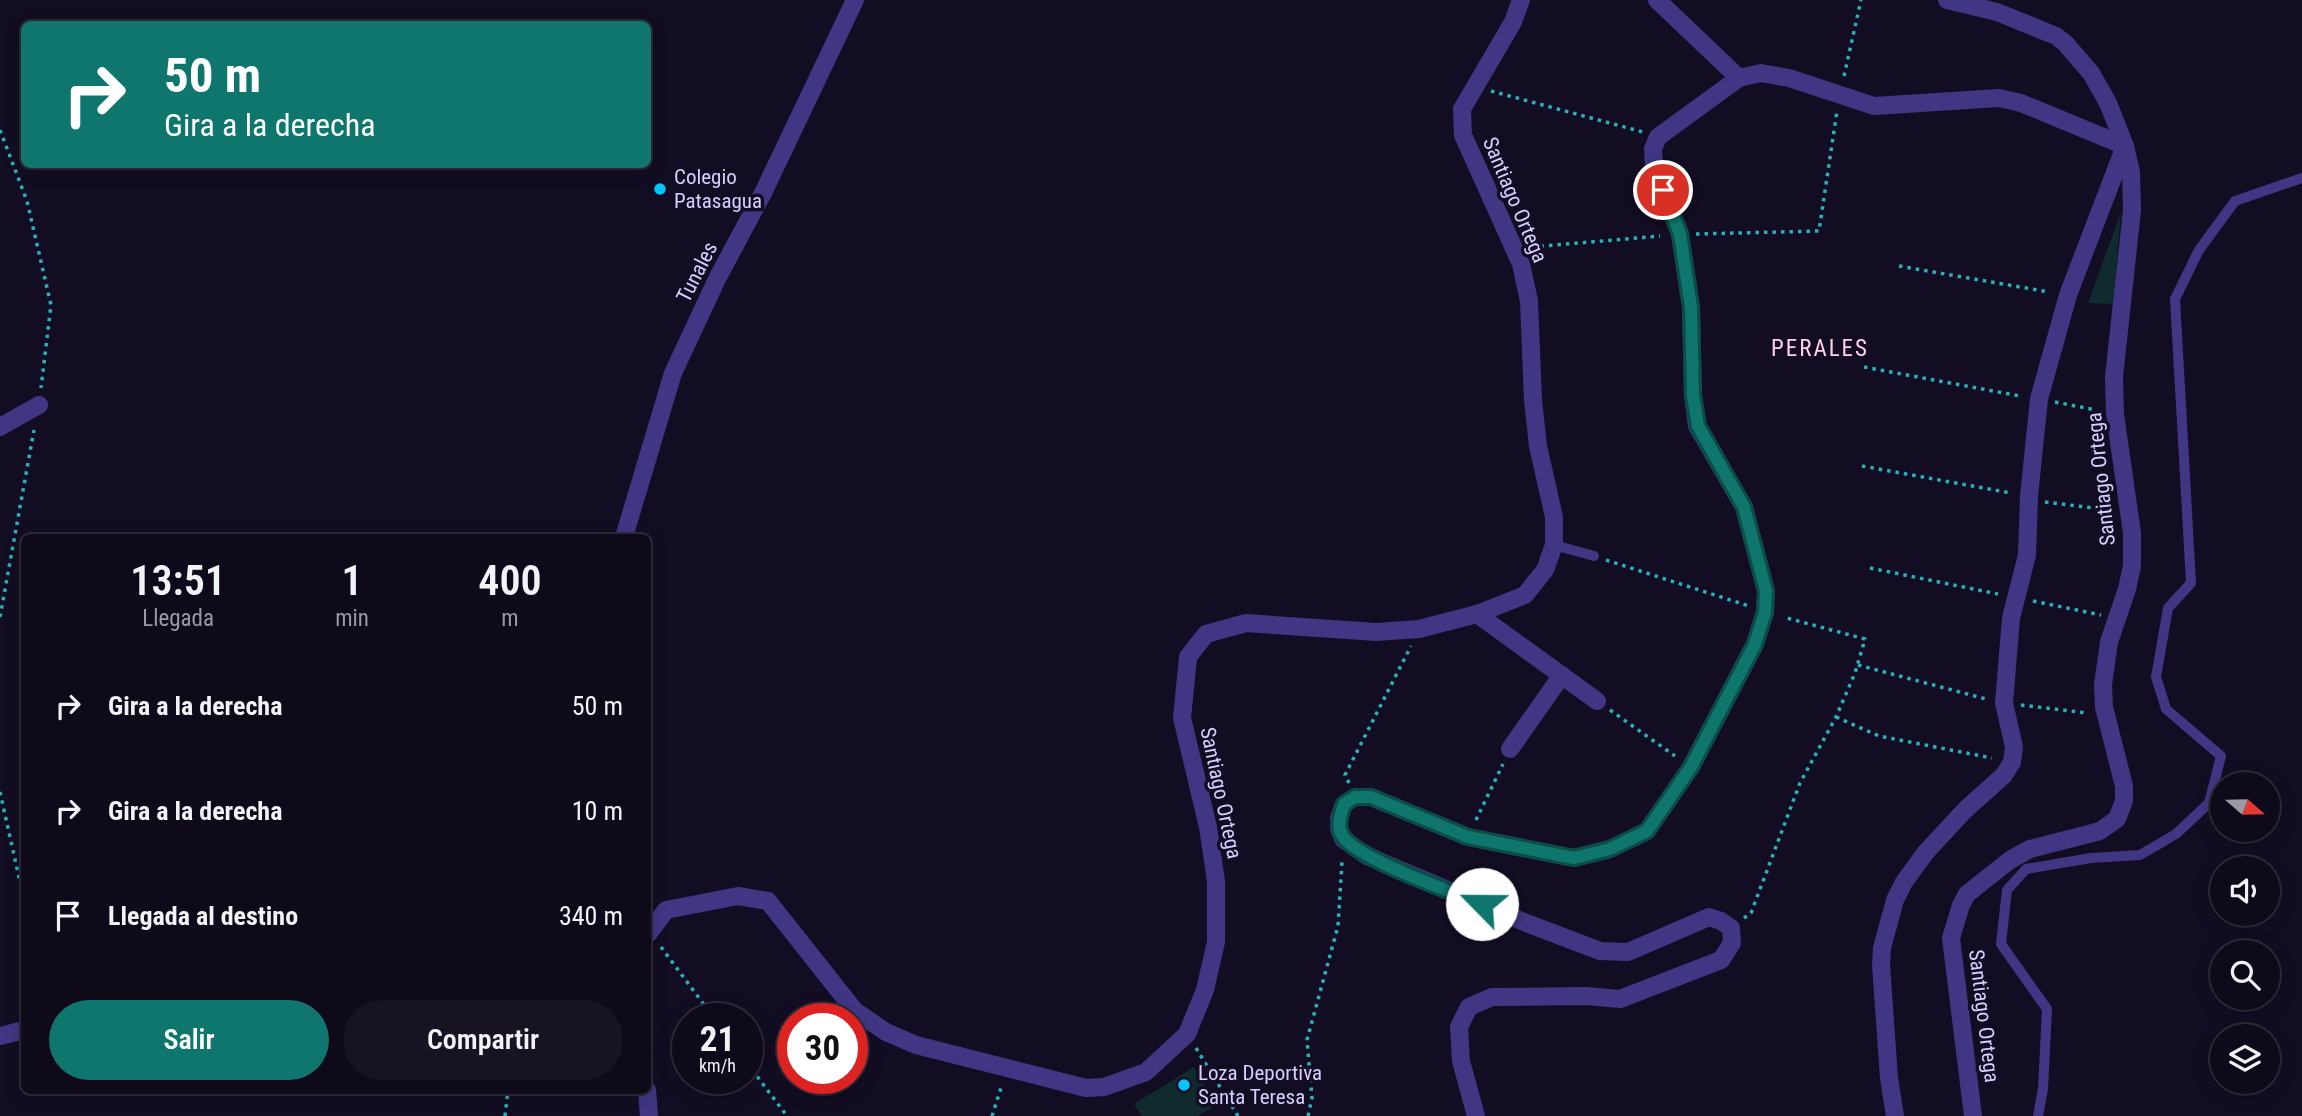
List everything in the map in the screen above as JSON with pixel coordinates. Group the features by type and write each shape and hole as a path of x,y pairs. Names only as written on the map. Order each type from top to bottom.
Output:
{"street":[{"name":"Tunales","path":"625,534 673,373 855,0"},
{"name":"Santiago Ortega","path":"651,928 666,910 738,896 768,901 855,1011 886,1032 916,1045 1077,1087 1104,1087 1146,1072 1187,1034 1205,990 1216,942 1216,881 1208,827 1182,718 1188,657 1206,634 1246,623 1376,632 1419,629 1478,614 1525,595 1545,570 1554,545 1554,517 1536,434 1529,301 1521,264 1463,135 1462,109 1513,22 1521,0"},
{"path":"1657,0 1739,78"},
{"name":"Santiago Ortega","path":"1947,0 1997,12 2056,36 2065,43 2091,73 2108,103 2132,172 2132,210 2114,377 2115,414 2130,512 2132,566 2109,642 2104,685 2106,715 2124,786 2124,801 2117,819 2100,831 2029,849 2010,860 1967,894 1961,905 1951,937 1973,1116"},
{"path":"1476,1116 1461,1061 1458,1027 1469,1007 1492,998 1586,996 1620,999 1721,960 1732,943 1731,928 1709,917 1629,952 1600,951 1367,856 1343,839 1339,818 1344,804 1355,797 1371,797 1468,837 1574,858 1610,849 1647,831 1691,767 1755,644 1765,612 1766,591 1744,507 1698,426 1693,395 1691,307 1680,234 1654,167 1653,149 1658,137 1739,78 1761,73 1789,78 1874,106 1999,98 2021,103 2125,146 2068,295 2039,399 2029,496 2027,555 2011,618 2004,703 2014,747 2012,762 2004,775 1965,810 1926,852 1904,882 1895,900 1882,948 1889,1077 1895,1116"},
{"path":"0,427 39,405"},
{"path":"1478,614 1597,701"},
{"path":"1510,749 1562,675"},
{"path":"0,1036 21,1031"},
{"path":"648,1094 649,1116"}],"lane":[{"path":"2038,1116 2043,1089 2047,1009 2001,944 2007,890 2026,869 2091,858 2140,855 2176,834 2209,803 2221,756 2166,709 2156,677 2168,608 2191,583 2175,299 2199,250 2235,201 2302,178"},
{"path":"1554,545 1594,556"}],"path":[{"path":"1819,231 1839,96 1861,0"},
{"path":"1475,86 1658,137"},
{"path":"0,130 27,201 51,305 39,405 0,617"},
{"path":"1899,266 2068,295"},
{"path":"1864,367 2115,414"},
{"path":"1862,466 2029,496 2049,503 2130,512"},
{"path":"1594,556 1765,612 1865,639 1858,665 1836,717 1800,783 1751,913 1731,928"},
{"path":"1870,568 2117,619"},
{"path":"1355,797 1345,775 1419,629"},
{"path":"1858,665 2004,703 2106,715"},
{"path":"1597,701 1691,767"},
{"path":"1836,717 1879,736 2012,762"},
{"path":"1468,837 1510,749"},
{"path":"0,792 21,886"},
{"path":"1308,1116 1312,1098 1307,1040 1338,926 1343,839"},
{"path":"651,936 702,1003"},
{"path":"1187,1034 1238,1116"},
{"path":"992,1116 1007,1068"},
{"path":"763,1084 787,1116"},
{"path":"505,1116 508,1094"}],"green space":[{"path":"2121,212 2113,304 2088,303"},
{"name":"Loza Deportiva Santa Teresa","path":"1194,1067 1216,1105 1198,1116 1142,1116 1134,1104"}],"place":[{"name":"Colegio Patasagua","path":"660,189"},
{"name":"Loza Deportiva Santa Teresa","path":"1184,1085"}],"district":[{"name":"PERALES","path":"1820,348"}],"route":[{"path":"1482,904 1367,856 1343,839 1339,818 1344,804 1355,797 1371,797 1468,837 1574,858 1610,849 1647,831 1691,767 1755,644 1765,612 1766,591 1744,507 1698,426 1693,395 1691,307 1680,234 1663,190"}]}
